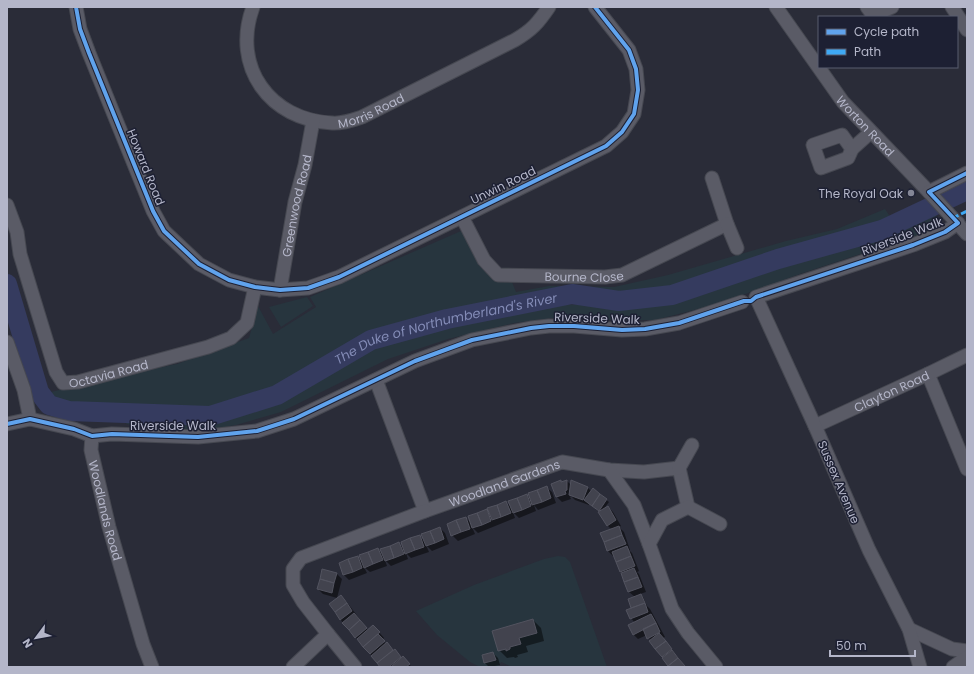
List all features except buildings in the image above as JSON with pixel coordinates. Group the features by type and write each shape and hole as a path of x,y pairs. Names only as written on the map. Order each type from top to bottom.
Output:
{"street":[{"name":"Howard Road","path":"76,7 80,29 89,53 153,211 164,231 199,264 230,280 255,287"},
{"name":"Morris Road","path":"252,7 246,41 249,60 256,79 268,96 282,108 313,121 333,123 346,122 362,117 530,31 541,20 549,7"},
{"name":"Unwin Road","path":"255,287 280,290 308,288 339,277 606,146 622,132 634,114 638,90 636,69 629,50 595,7"},
{"name":"Worton Road","path":"776,7 818,67"},
{"path":"867,7 873,15 892,7"},
{"path":"952,7 958,16"},
{"path":"958,16 967,30"},
{"name":"Worton Road","path":"819,68 843,102 967,234"},
{"name":"Greenwood Road","path":"280,290 313,121"},
{"path":"852,149 871,132"},
{"path":"932,195 967,173"},
{"path":"712,178 727,224 737,248"},
{"name":"Octavia Road","path":"7,205 17,232 20,254 56,372 63,383 78,382 208,347 231,338 247,323 255,287"},
{"name":"Bourne Close","path":"462,217 484,260 498,275 622,276 727,224"},
{"name":"Riverside Walk","path":"756,297 913,245 945,232 958,223"},
{"name":"Sussex Avenue","path":"756,297 815,426 869,550 909,629 920,667"},
{"name":"Riverside Walk","path":"92,436 112,434 198,437 257,431 294,419 416,361 472,340 531,328 549,326 574,326 622,330 645,329 679,323 742,302"},
{"path":"7,342 24,390 30,419"},
{"name":"Clayton Road","path":"815,426 967,355"},
{"path":"928,374 967,469"},
{"path":"376,380 425,511"},
{"path":"7,424 30,419 74,429 92,436"},
{"name":"Woodlands Road","path":"92,436 91,450 109,527 143,644 152,667"},
{"path":"692,445 679,468 688,507 720,524"},
{"name":"Woodland Gardens","path":"355,667 303,602 293,585 293,569 301,558 425,511 562,462 609,470 644,472 679,468"},
{"path":"609,470 634,505 672,609 688,633 716,667"},
{"path":"649,544 662,520 688,507"},
{"path":"909,629 952,649 967,651"},
{"path":"293,667 328,634"},
{"path":"953,667 967,657"}],"shaded area":[{"path":"885,209 891,218 873,227 667,289 625,296 593,294 569,290 517,299 392,327 368,335 280,388 210,411 95,407 67,404 53,397 51,392 108,378 177,364 249,338 258,306 273,334 316,307 310,297 461,231 465,231 496,279 512,282 516,292 549,286 614,287 668,275 786,241 837,229"},
{"path":"935,213 941,224 924,233 800,274 718,304 655,320 608,320 560,317 514,323 448,339 388,359 281,412 236,425 196,432 142,430 118,420 121,416 210,421 281,398 356,353 388,341 498,314 553,304 613,306 669,302 756,271 875,236"},
{"path":"307,297 313,306 281,327 269,307"},
{"path":"558,556 565,557 570,562 607,667 512,667 501,662 498,667 480,667 470,662 437,635 416,611 474,585 544,559"}],"waterway":[{"name":"The Duke of Northumberland's River","path":"7,284 39,392 49,405 69,411 210,416 277,395 371,340 447,319 572,294 619,301 672,295 778,259 882,230 967,190"}],"marked path":[{"path":"953,218 967,211"}],"cycle path":[{"path":"76,7 80,29 89,53 153,211 164,231 199,264 229,280 255,287 280,290 308,288 339,277 606,146 622,132 634,114 638,90 636,69 629,50 595,7"},
{"path":"7,424 30,419 74,429 92,436 112,434 198,437 257,431 294,419 415,361 472,340 531,328 549,326 574,326 622,330 645,329 679,323 744,301 751,301 756,297 913,245 945,232 958,223 929,192 967,173"}],"place":[{"name":"The Royal Oak","path":"911,193"}]}
